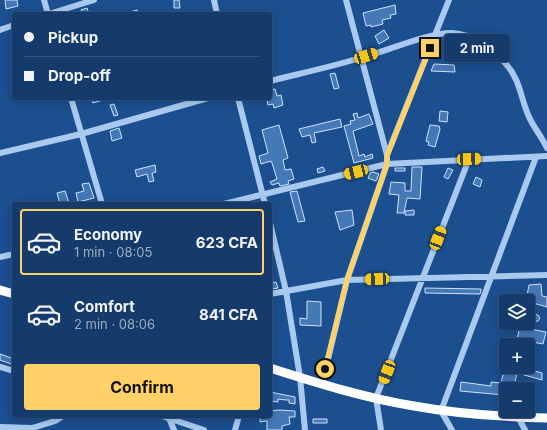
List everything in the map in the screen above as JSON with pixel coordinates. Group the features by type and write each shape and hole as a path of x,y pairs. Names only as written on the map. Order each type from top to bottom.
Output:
{"highway":[{"path":"0,290 12,293"},
{"path":"272,369 322,384 376,398 441,410 499,416"},
{"path":"535,418 547,418"}],"street":[{"path":"44,0 47,12"},
{"path":"55,12 94,0"},
{"path":"214,0 217,12"},
{"path":"322,384 347,280 387,164 387,156 360,58 346,0"},
{"path":"387,156 449,0"},
{"path":"0,30 12,26"},
{"path":"272,80 360,58 435,35 451,33 461,34 471,38 494,52 518,81 529,117 546,144"},
{"path":"72,100 101,202"},
{"path":"0,153 81,134 201,100"},
{"path":"239,100 265,202"},
{"path":"233,202 387,164 547,156"},
{"path":"452,430 441,410 536,157"},
{"path":"381,430 376,398 469,159"},
{"path":"272,232 286,291 300,377 305,430"},
{"path":"0,257 12,254"},
{"path":"272,294 347,280 547,275"},
{"path":"0,367 12,370"},
{"path":"23,430 55,421 60,418"},
{"path":"167,418 174,430"},
{"path":"169,418 204,430"},
{"path":"235,430 238,418"},
{"path":"518,418 525,430"},
{"path":"0,426 32,428"}],"building":[{"path":"5,0 17,0 18,6 6,9"},
{"path":"174,0 179,0 180,8 174,8"},
{"path":"395,5 396,14 390,15 391,18 382,20 383,24 371,27 371,25 366,26 363,13"},
{"path":"87,8 88,12 82,12 81,10"},
{"path":"384,30 389,38 379,44 375,36"},
{"path":"434,64 454,65 455,72 431,71"},
{"path":"335,73 339,88 334,89 330,74"},
{"path":"275,89 277,96 281,95 283,105 274,108 273,104 268,105 267,100 272,100 272,90"},
{"path":"92,100 103,100 93,103"},
{"path":"114,104 118,115 114,116 110,105"},
{"path":"440,111 448,112 447,122 439,121"},
{"path":"357,113 358,118 369,114 373,124 353,131 359,156 364,154 365,157 372,154 373,158 354,163 344,126 351,124 350,121 355,120 353,114"},
{"path":"340,119 342,127 314,133 316,142 312,143 310,135 302,137 299,129"},
{"path":"279,125 288,158 283,160 285,170 291,169 294,179 288,181 289,184 280,186 279,183 272,185 270,182 277,179 271,161 261,164 259,156 268,153 262,130"},
{"path":"430,125 439,126 440,129 435,147 428,145 429,142 426,141"},
{"path":"119,128 122,138 112,141 110,131"},
{"path":"155,165 156,172 152,173 154,181 149,182 147,174 137,177 135,170"},
{"path":"323,167 325,171 318,173 317,169"},
{"path":"412,167 422,167 420,199 407,198 404,213 397,213 399,195 389,194 391,182 405,183 405,191 411,191"},
{"path":"395,168 405,168 405,171 395,171"},
{"path":"448,168 453,170 448,179 444,177"},
{"path":"373,172 379,174 376,181 368,178 370,173"},
{"path":"476,177 482,180 480,187 473,184"},
{"path":"89,183 94,198 78,202 76,193 84,191 82,184"},
{"path":"65,191 69,202 59,202 57,193"},
{"path":"297,191 305,221 298,222 290,192"},
{"path":"352,210 354,225 340,230 335,212"},
{"path":"414,210 414,215 405,215 405,211"},
{"path":"276,282 278,288 272,289 272,283"},
{"path":"541,284 542,296 547,297 547,307 535,304 535,294 527,294 529,285"},
{"path":"425,288 481,290 480,294 425,293"},
{"path":"307,301 321,302 321,326 300,325 300,318 307,319"},
{"path":"535,316 538,316 538,320 535,320"},
{"path":"519,330 535,330 546,332 543,344 535,342 535,338 517,338"},
{"path":"0,354 12,358 12,364 0,360"},
{"path":"535,371 542,373 542,380 521,374 535,374"},
{"path":"517,374 515,382 501,382 504,375"},
{"path":"461,382 491,386 491,382 499,383 499,395 460,391"},
{"path":"272,392 295,397 295,404 289,403 289,400 278,399 278,402 272,401"},
{"path":"272,411 295,411 295,417 289,417 290,424 282,426 282,430 267,430 267,421 260,422 260,418 272,418"},
{"path":"313,419 327,419 327,423 313,423"}],"route":[{"path":"325,369 347,280 387,164 387,156 430,48"}]}
